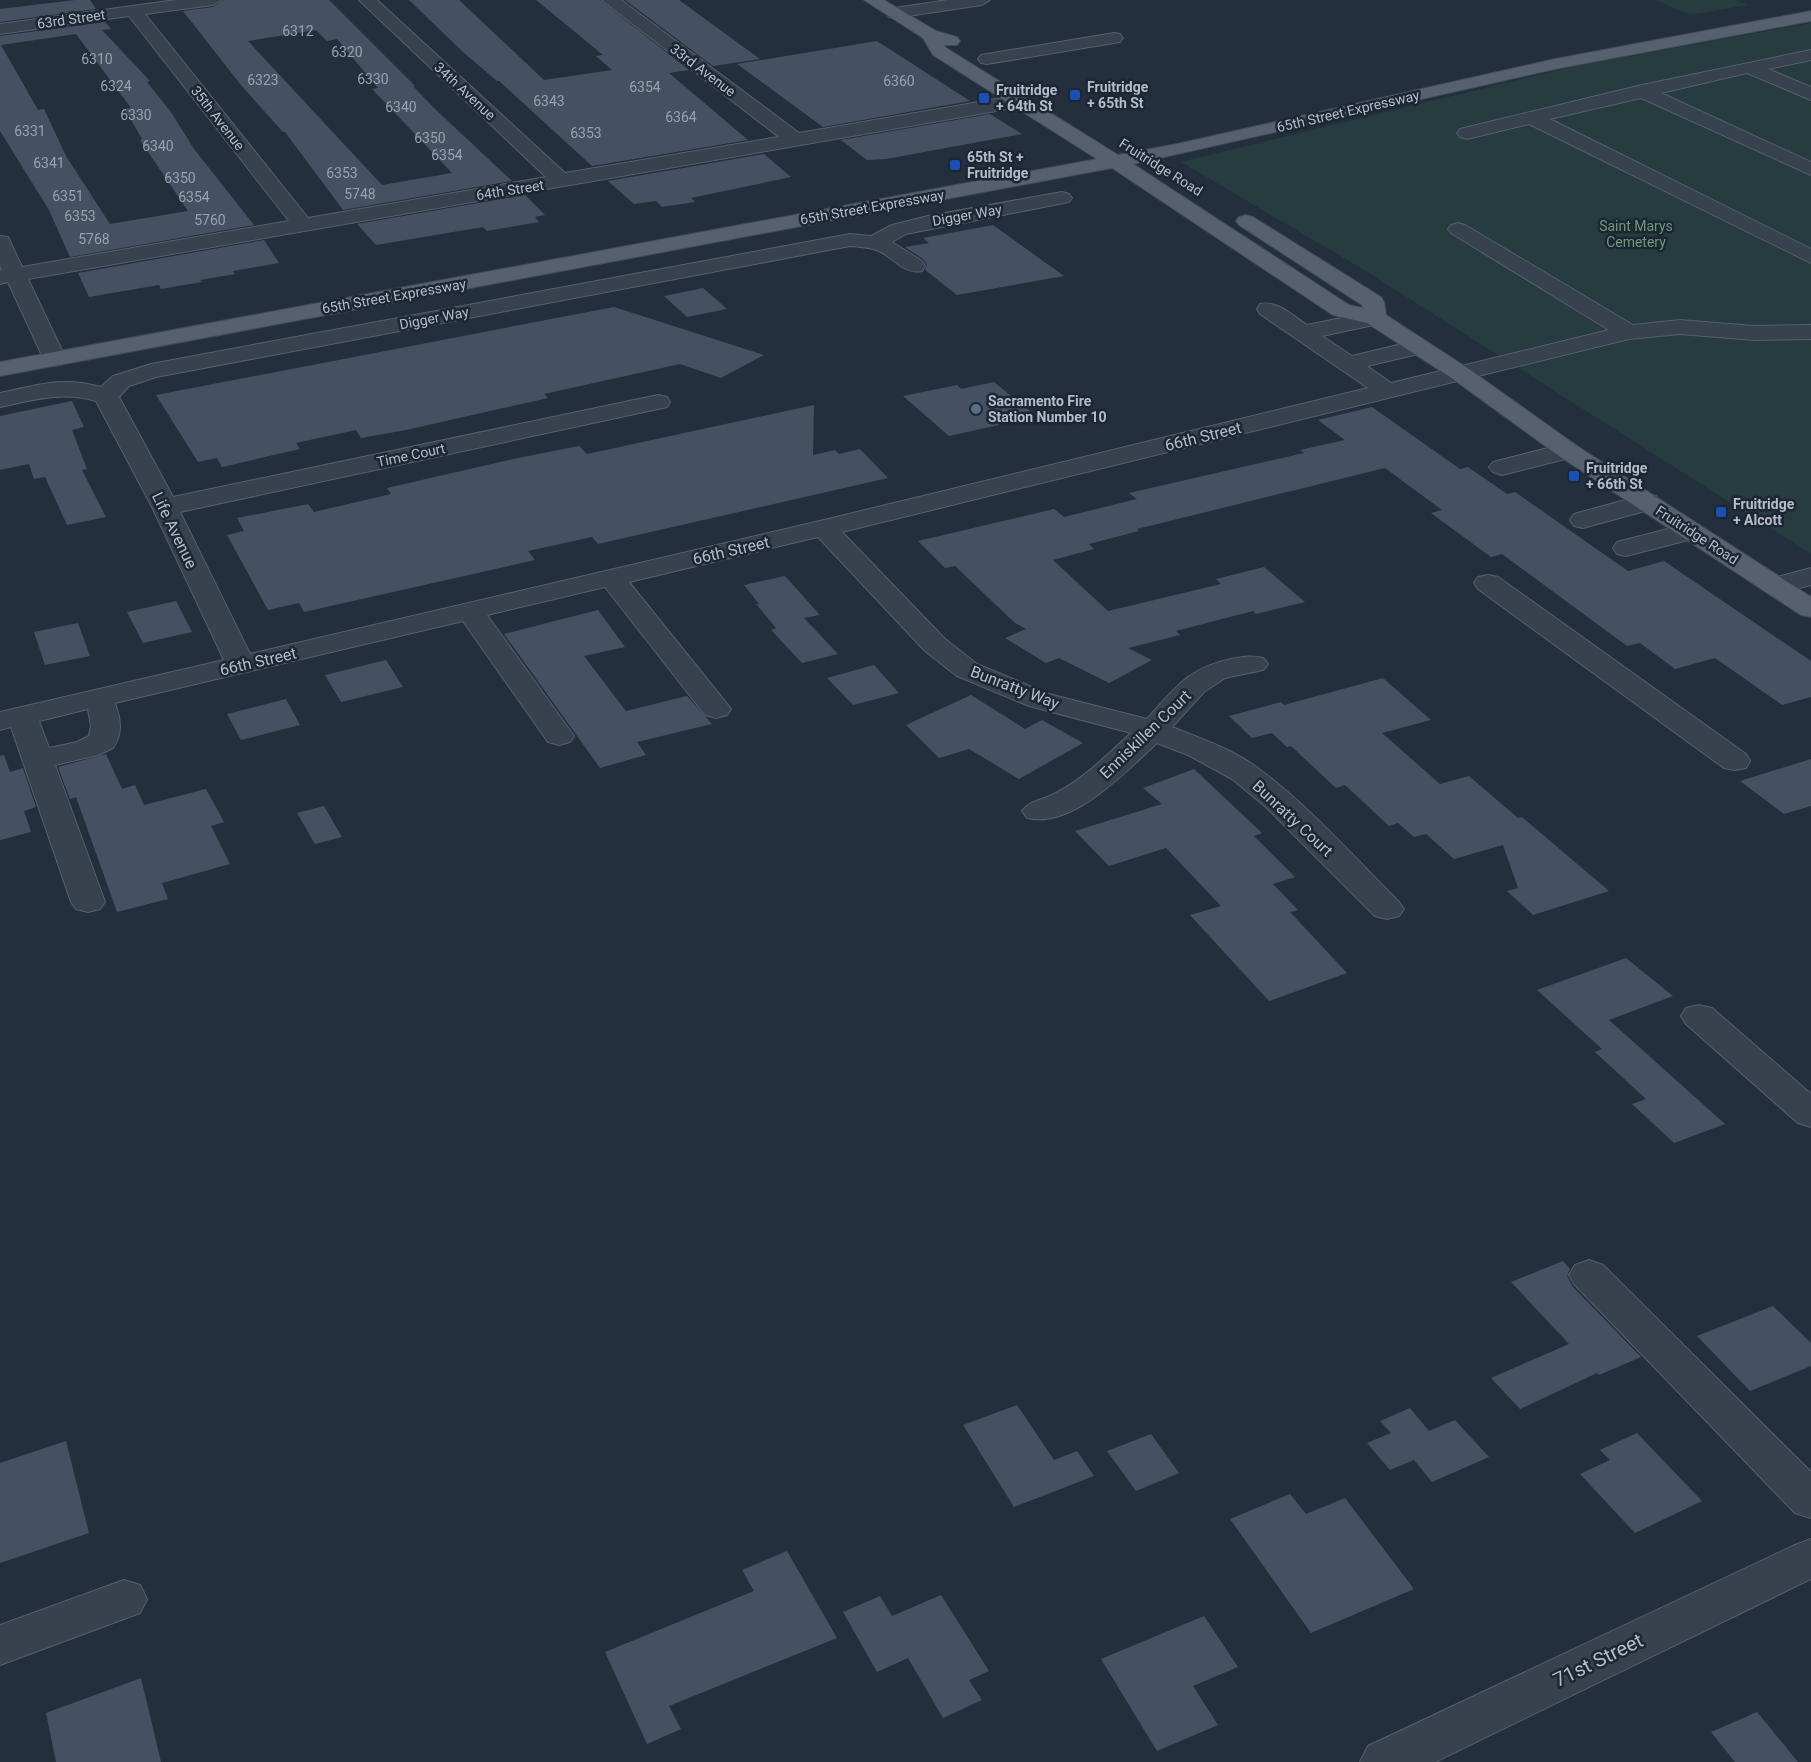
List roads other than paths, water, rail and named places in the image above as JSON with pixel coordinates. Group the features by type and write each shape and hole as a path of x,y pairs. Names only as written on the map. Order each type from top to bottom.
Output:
{"main road":[{"name":"Fruitridge Road","path":"872,0 930,35 960,43 1008,71"},
{"name":"65th Street Expressway","path":"0,350 50,350 1121,149 1536,53 1811,2"},
{"name":"65th Street Expressway","path":"0,369 50,350 1097,150 1121,149 1146,156 1555,63 1811,16"},
{"name":"Fruitridge Road","path":"930,35 939,51 1097,150"},
{"name":"Fruitridge Road","path":"1121,149 1341,310 1375,318 1461,374 1568,451 1811,609"},
{"name":"Fruitridge Road","path":"1146,156 1170,172"},
{"name":"Fruitridge Road","path":"1233,212 1372,302 1375,318"}],"street":[{"name":"63rd Street","path":"0,29 213,0"},
{"name":"34th Avenue","path":"367,0 562,182"},
{"name":"33rd Avenue","path":"609,0 796,140"},
{"path":"895,13 982,0"},
{"name":"35th Avenue","path":"134,11 303,225"},
{"path":"987,59 1114,38"},
{"path":"1467,134 1530,117 1749,67 1811,56"},
{"path":"1749,67 1811,94"},
{"path":"1642,92 1811,169"},
{"name":"64th Street","path":"8,276 1020,101"},
{"path":"1530,117 1811,257"},
{"name":"Digger Way","path":"876,242 899,229 928,222 1062,198"},
{"path":"1458,229 1629,332"},
{"name":"Digger Way","path":"106,396 121,381 151,371 850,240 876,242 893,248 914,266"},
{"path":"0,242 8,276 50,350"},
{"path":"1268,309 1387,391"},
{"path":"1304,333 1375,318"},
{"name":"66th Street","path":"11,719 824,528 1629,332 1680,327 1754,333 1811,332"},
{"path":"1348,364 1419,347"},
{"path":"0,400 49,390 78,388 106,396"},
{"name":"Life Avenue","path":"106,396 165,507 241,665"},
{"name":"Time Court","path":"165,507 658,402"},
{"path":"1502,466 1568,451"},
{"path":"1583,520 1647,502"},
{"name":"Bunratty Way","path":"824,528 935,645 967,670 1039,700 1153,730"},
{"path":"1626,548 1691,531"},
{"path":"1776,586 1811,576"},
{"path":"612,578 716,709"},
{"path":"1488,583 1735,761"},
{"path":"470,611 559,735"},
{"name":"Enniskillen Court","path":"1038,811 1064,802 1093,784 1153,730 1194,686 1216,671 1253,664"},
{"path":"38,760 87,749 102,742 105,715 98,698"},
{"path":"11,719 38,760 88,902"},
{"name":"Bunratty Court","path":"1153,730 1199,749 1243,772 1277,800 1387,909"},
{"path":"1699,1016 1811,1114"},
{"path":"1589,1275 1811,1500"},
{"name":"71st Street","path":"1385,1762 1811,1558"},
{"path":"0,1645 124,1599"}],"place":[{"name":"Fruitridge + 65th St","path":"1075,95"},
{"name":"Fruitridge + 64th St","path":"984,98"},
{"name":"65th St + Fruitridge","path":"955,165"},
{"name":"Sacramento Fire Station Number 10","path":"976,409"},
{"name":"Fruitridge + 66th St","path":"1574,476"},
{"name":"Fruitridge + Alcott","path":"1721,512"}],"park label":[{"name":"Saint Marys Cemetery","path":"1636,234"}]}
